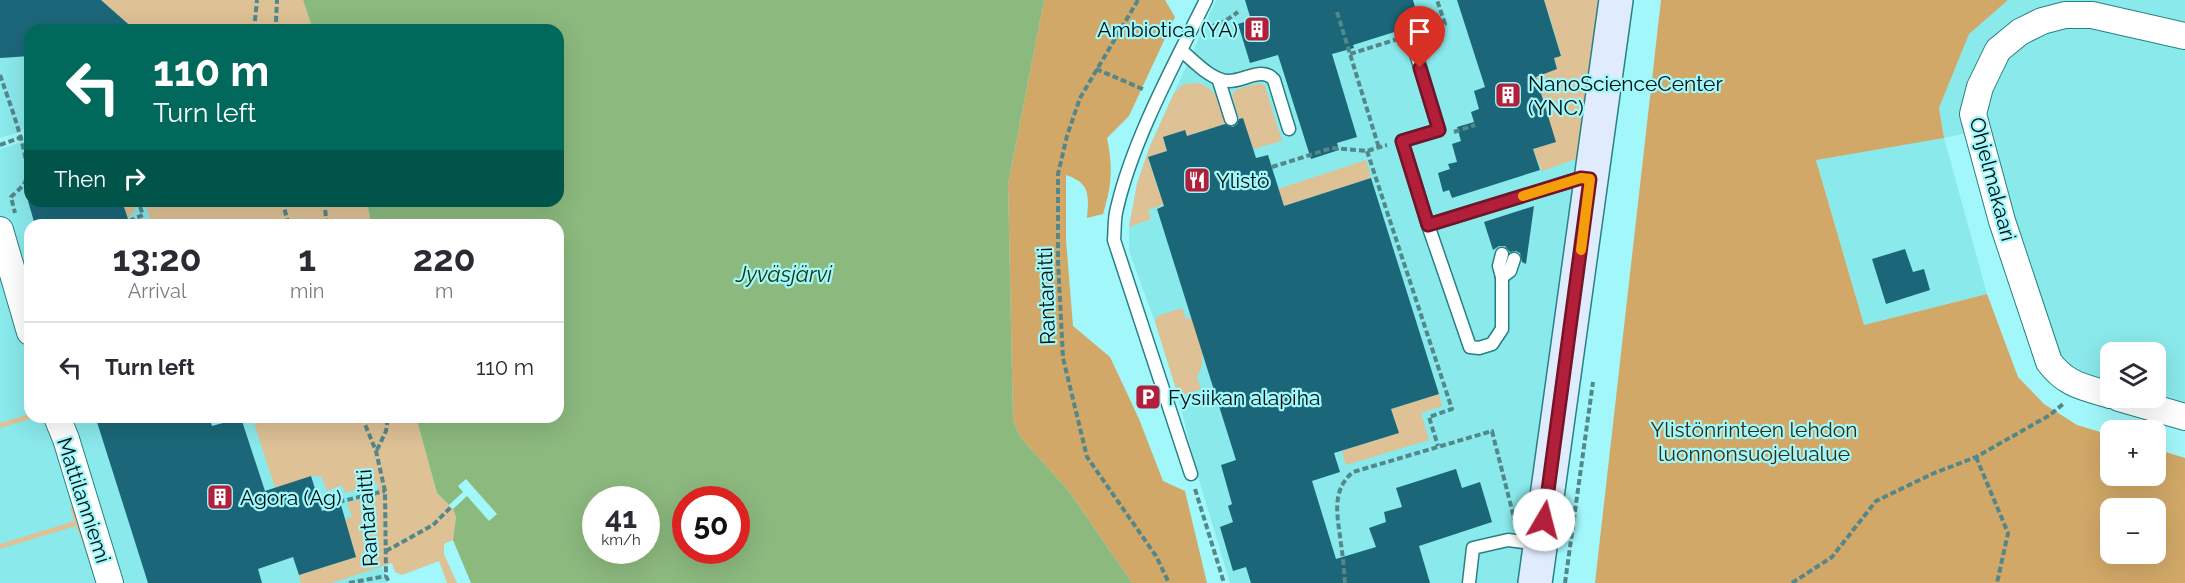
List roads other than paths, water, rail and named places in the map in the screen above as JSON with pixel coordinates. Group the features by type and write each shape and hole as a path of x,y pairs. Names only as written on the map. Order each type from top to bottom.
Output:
{"main road":[{"path":"1535,583 1529,542 1590,179 1616,0"}],"street":[{"name":"Ohjelmakaari","path":"2100,392 2071,383 2059,375 2049,362 2002,221 1973,114 1980,87 1998,50 2020,32 2042,21 2065,15 2092,15 2185,36"},
{"path":"8,222 24,302"},
{"path":"2154,408 2185,417"},
{"name":"Mattilanniemi","path":"59,423 111,583"}],"lane":[{"path":"1191,474 1114,240 1116,209 1133,157 1206,0"},
{"path":"1414,47 1439,130 1402,141 1470,347 1479,348 1492,345 1502,329 1502,277 1499,266 1508,257"},
{"path":"1182,51 1219,81 1231,119"},
{"path":"1219,81 1233,81 1262,73 1270,75 1274,80 1289,129"},
{"path":"1428,225 1581,178 1590,179"},
{"path":"1469,583 1473,548 1508,540 1529,542"}],"water":[{"name":"Jyväsjärvi","path":"303,0 1044,0 1008,184 1013,421 1021,438 1068,490 1132,583 471,583 453,540 456,517 453,509 437,493 418,423 564,423 564,219 370,219 368,207 564,207 564,24 311,24"}],"place":[{"name":"Ambiotica (YA)","path":"1257,29"},
{"name":"NanoScienceCenter (YNC)","path":"1508,95"},
{"name":"Ylistö","path":"1197,180"},
{"name":"Fysiikan alapiha","path":"1148,397"},
{"name":"Agora (Ag)","path":"220,497"}],"park label":[{"name":"Ylistönrinteen lehdon luonnonsuojelualue","path":"1754,441"}]}
